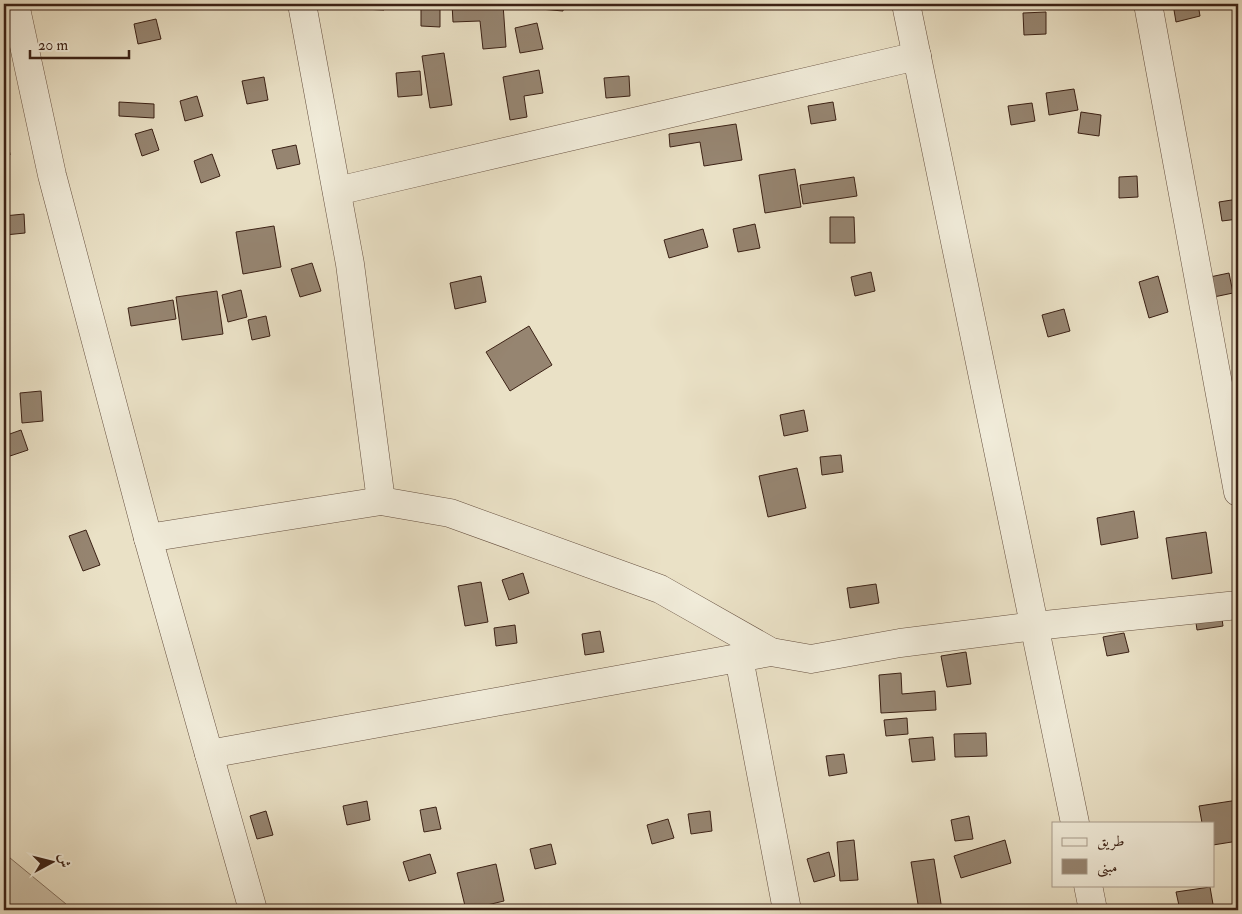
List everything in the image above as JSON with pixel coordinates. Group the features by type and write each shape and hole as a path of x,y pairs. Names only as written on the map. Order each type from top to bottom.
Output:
{"street":[{"path":"16,4 52,175 148,538 253,910"},
{"path":"302,4 350,264 381,501"},
{"path":"906,4 1075,822"},
{"path":"1148,4 1238,492"},
{"path":"336,191 917,56"},
{"path":"148,538 381,501 450,513 660,589 771,652 811,659 900,644 1035,626 1238,605"},
{"path":"209,754 771,652"},
{"path":"739,658 787,910"},
{"path":"1088,886 1094,910"}],"shaded area":[{"path":"4,853 66,904 72,910 4,910"}],"building":[{"path":"362,4 385,4 384,10 362,9"},
{"path":"421,4 440,4 440,27 421,26"},
{"path":"452,4 503,4 506,47 483,49 480,21 453,22"},
{"path":"541,4 564,4 563,11 540,9"},
{"path":"1173,4 1198,4 1200,16 1176,22"},
{"path":"1046,12 1046,34 1024,35 1023,13"},
{"path":"156,19 161,39 138,44 134,24"},
{"path":"537,23 543,49 520,53 515,28"},
{"path":"444,53 452,105 430,108 422,56"},
{"path":"539,70 543,93 524,96 527,117 510,120 503,77"},
{"path":"420,71 422,95 398,97 396,73"},
{"path":"629,76 630,96 606,98 604,78"},
{"path":"264,77 268,100 247,104 242,81"},
{"path":"1074,89 1078,110 1049,115 1046,93"},
{"path":"197,96 203,116 185,121 180,101"},
{"path":"119,102 154,104 154,118 119,116"},
{"path":"833,102 836,120 811,124 808,106"},
{"path":"1032,103 1035,121 1011,125 1008,106"},
{"path":"1081,112 1101,115 1099,136 1078,133"},
{"path":"736,124 742,160 704,166 700,142 670,147 669,134"},
{"path":"152,129 159,150 142,156 135,134"},
{"path":"4,134 7,134 10,155 4,156"},
{"path":"296,145 300,164 277,169 272,150"},
{"path":"212,154 220,176 201,183 194,161"},
{"path":"795,169 801,207 765,213 759,175"},
{"path":"1137,176 1138,197 1119,198 1119,177"},
{"path":"854,177 857,196 803,204 800,185"},
{"path":"1238,199 1238,219 1222,221 1219,202"},
{"path":"24,214 25,233 5,235 4,216"},
{"path":"830,217 854,217 855,243 830,243"},
{"path":"755,224 760,248 738,252 733,229"},
{"path":"274,226 281,267 243,274 236,232"},
{"path":"703,229 708,247 669,258 664,240"},
{"path":"312,263 321,291 300,297 291,269"},
{"path":"871,272 875,291 855,296 851,277"},
{"path":"1229,273 1233,293 1209,298 1205,278"},
{"path":"481,276 486,302 455,309 450,283"},
{"path":"1158,276 1168,312 1149,318 1139,282"},
{"path":"241,290 247,317 228,322 222,295"},
{"path":"217,291 223,334 182,340 176,297"},
{"path":"173,300 176,319 131,326 128,308"},
{"path":"1064,309 1070,331 1048,337 1042,315"},
{"path":"266,316 270,336 252,340 248,320"},
{"path":"529,326 552,365 510,391 486,352"},
{"path":"41,391 43,421 22,423 20,393"},
{"path":"804,410 808,431 784,436 780,415"},
{"path":"21,430 28,450 4,458 4,436"},
{"path":"841,455 843,472 822,475 820,457"},
{"path":"797,468 806,508 768,517 759,476"},
{"path":"1134,511 1138,538 1101,545 1097,518"},
{"path":"86,530 100,565 83,571 69,536"},
{"path":"1206,532 1212,573 1172,579 1166,538"},
{"path":"523,573 529,593 509,600 502,580"},
{"path":"481,582 488,622 465,626 458,586"},
{"path":"876,584 879,603 850,608 847,588"},
{"path":"1220,605 1223,626 1197,630 1194,609"},
{"path":"515,625 517,643 496,646 494,628"},
{"path":"600,631 604,652 585,655 582,634"},
{"path":"1124,633 1129,652 1107,656 1103,637"},
{"path":"966,652 971,684 947,687 941,656"},
{"path":"901,673 902,694 935,691 936,710 881,713 879,675"},
{"path":"907,718 908,734 886,736 884,720"},
{"path":"986,733 987,756 955,757 954,734"},
{"path":"933,737 935,760 912,762 909,739"},
{"path":"844,754 847,773 829,776 826,756"},
{"path":"1238,800 1238,841 1214,845 1214,822 1202,822 1199,806"},
{"path":"367,801 370,820 347,825 343,806"},
{"path":"436,807 441,829 424,832 420,810"},
{"path":"266,811 273,835 257,839 250,816"},
{"path":"710,811 712,831 691,834 688,814"},
{"path":"969,816 973,839 955,841 951,820"},
{"path":"668,819 674,838 652,844 647,825"},
{"path":"854,840 858,880 840,881 837,842"},
{"path":"1005,840 1011,863 961,878 954,856"},
{"path":"551,844 556,864 535,869 530,849"},
{"path":"829,852 835,876 814,882 807,859"},
{"path":"430,854 436,873 409,881 403,862"},
{"path":"934,859 942,910 919,910 911,862"},
{"path":"496,864 504,901 466,910 457,873"},
{"path":"1210,887 1214,910 1180,910 1176,892"}]}
